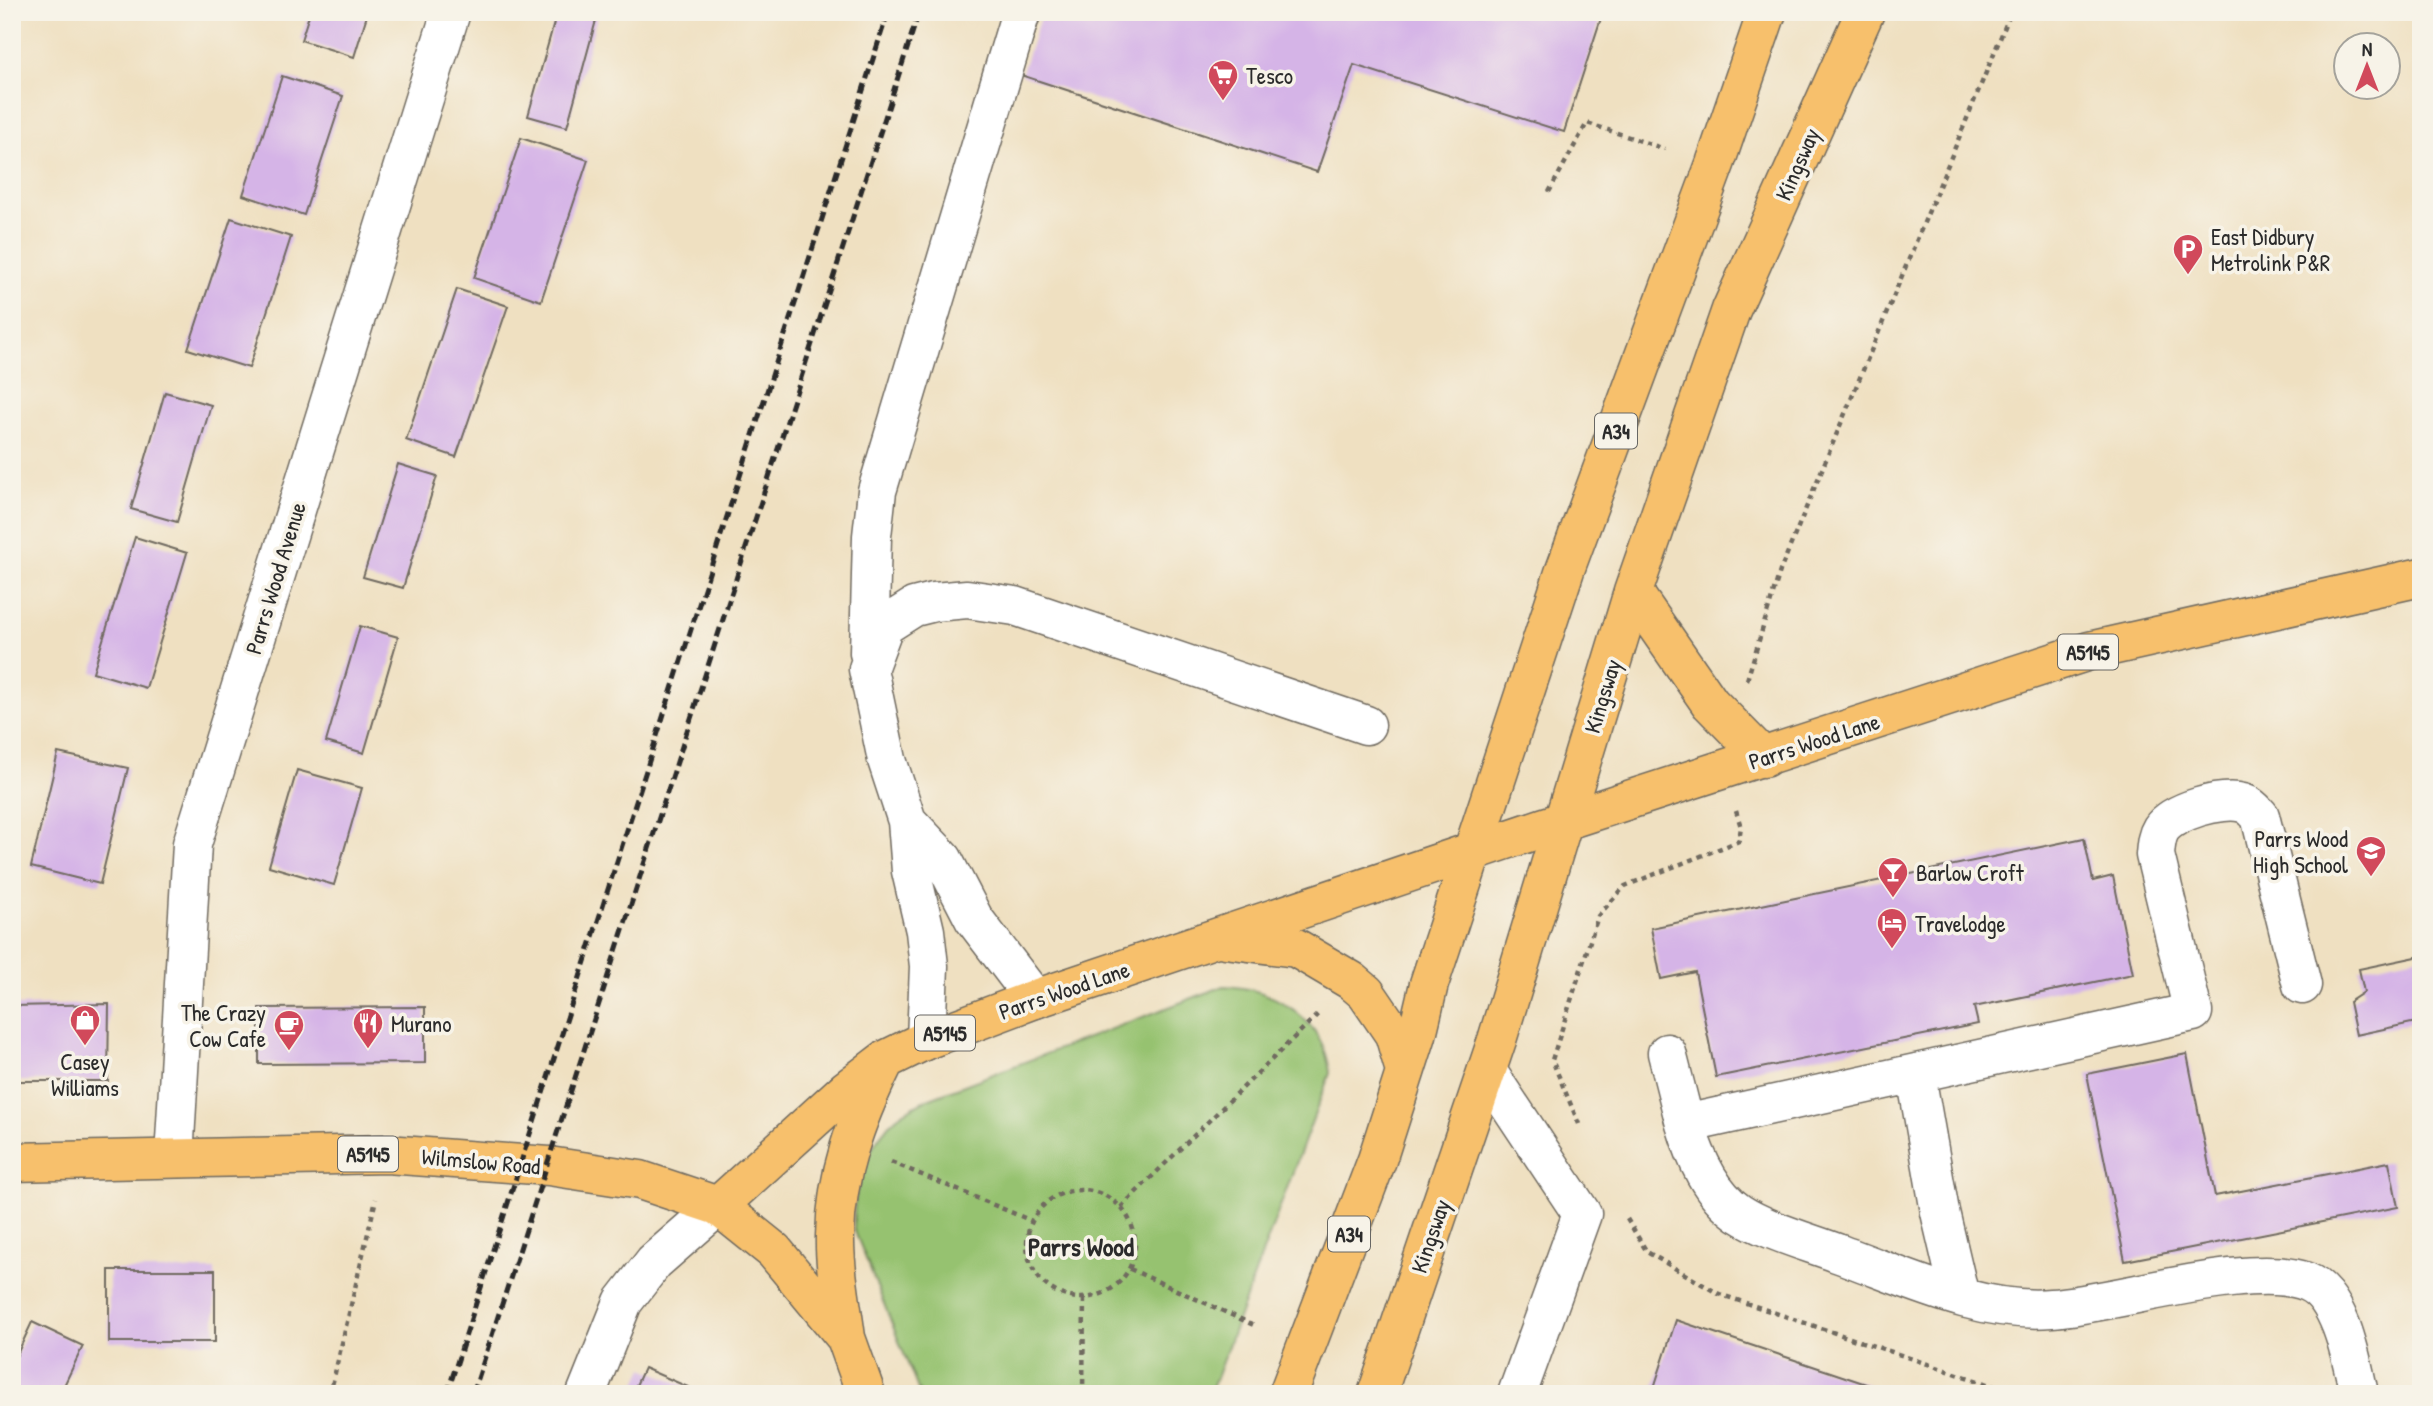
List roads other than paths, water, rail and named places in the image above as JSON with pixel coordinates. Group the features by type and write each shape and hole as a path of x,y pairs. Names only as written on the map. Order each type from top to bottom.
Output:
{"main road":[{"name":"A34","path":"1288,1394 1377,1160 1471,852 1565,570 1715,164 1767,12"},
{"name":"Kingsway","path":"1377,1394 1487,1071 1566,820 1633,592 1731,310 1865,12"},
{"name":"Parrs Wood Lane","path":"718,1206 847,1089 885,1060 926,1040 1035,999 1566,820 2089,651 2421,577"},
{"path":"1633,592 1710,703 1764,758"},
{"name":"Parrs Wood Lane","path":"1216,938 1296,948 1352,981 1366,993 1394,1034 1405,1072"},
{"name":"Wilmslow Road","path":"866,1394 846,1338 835,1236 843,1164 859,1115 885,1060"},
{"name":"Wilmslow Road","path":"12,1162 387,1154 549,1167 640,1180 718,1206 774,1251 846,1338"}],"street":[{"name":"Parrs Wood Avenue","path":"174,1158 176,1078 192,844 451,12"},
{"path":"926,1040 929,966 911,871 907,821 878,726 868,669 872,536 877,491 1021,12"},
{"path":"868,669 884,626 898,615 934,602 967,599 1015,607 1366,725"},
{"path":"1685,1124 2193,1012 2155,855 2157,837 2163,826 2179,812 2232,800 2247,804 2260,816 2302,985"},
{"path":"907,821 943,859 974,919 1035,999"},
{"path":"1667,1053 1685,1124 1703,1171 1719,1193 1740,1213 1802,1240 1960,1297 2009,1307 2049,1309 2267,1275 2309,1283 2329,1303 2345,1331 2359,1394"},
{"path":"1487,1071 1582,1214 1517,1394"},
{"path":"1916,1075 1940,1212 1960,1297"},
{"path":"586,1394 623,1302 654,1262 718,1206"}],"railway":[{"path":"447,1394 888,12"},
{"path":"473,1394 919,12"}],"place":[{"name":"Tesco","path":"1223,102"},
{"name":"East Didbury Metrolink P&R","path":"2188,276"},
{"name":"Parrs Wood High School","path":"2371,878"},
{"name":"Barlow Croft","path":"1893,899"},
{"name":"Travelodge","path":"1892,950"},
{"name":"Casey Williams","path":"85,1047"},
{"name":"Murano","path":"368,1050"},
{"name":"The Crazy Cow Cafe","path":"289,1052"}],"district":[{"name":"Parrs Wood","path":"1081,1246"}]}
